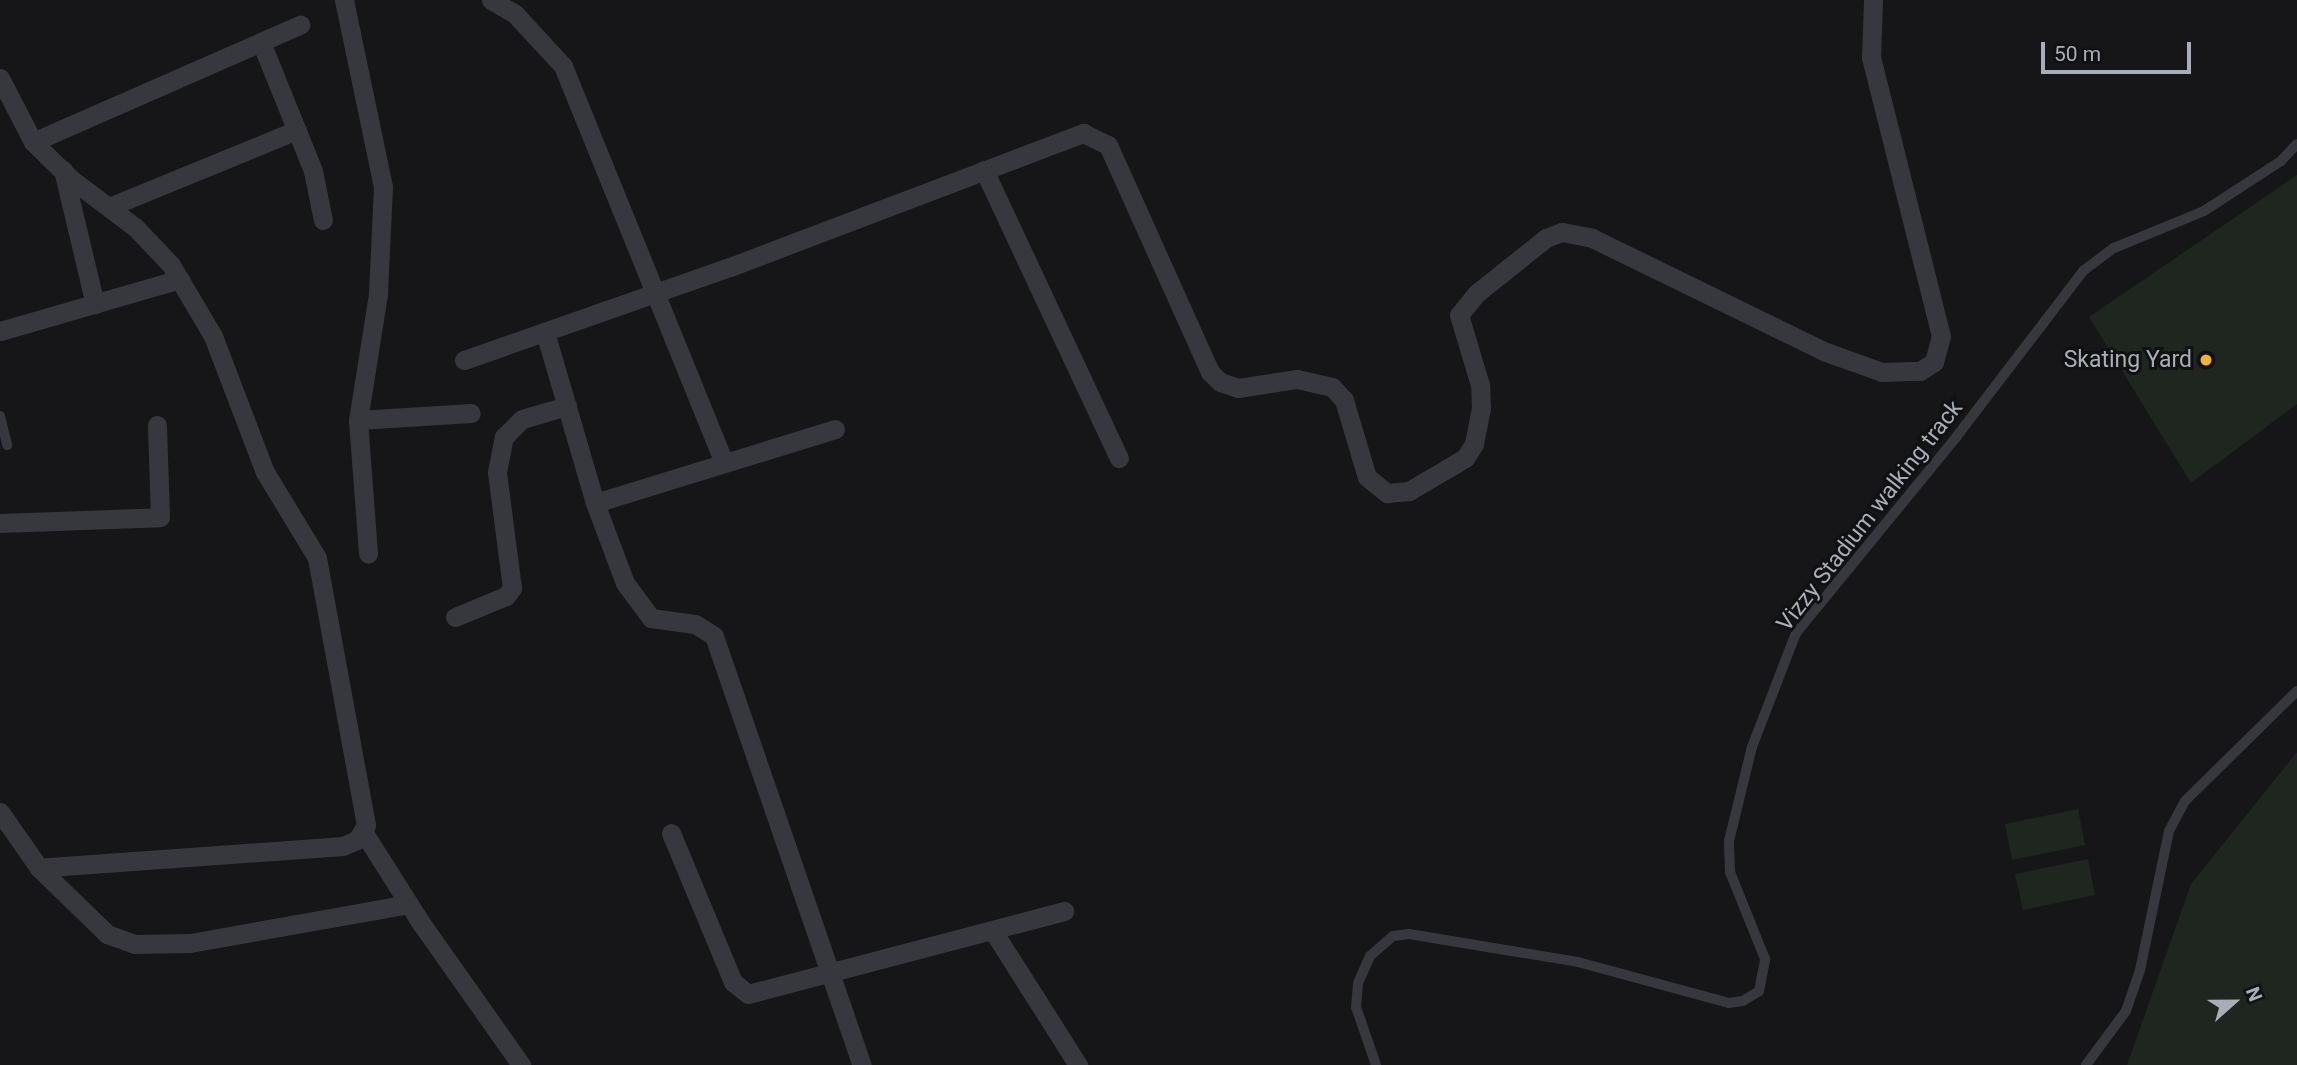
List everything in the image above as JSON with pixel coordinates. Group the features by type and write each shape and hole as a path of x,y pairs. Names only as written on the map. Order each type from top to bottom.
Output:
{"street":[{"path":"344,0 383,187 378,294 358,420 368,554"},
{"path":"491,0 515,7 563,66 724,463"},
{"path":"464,360 656,293 1083,133 1101,138 1121,169 1210,372 1220,382 1238,388 1297,379 1332,387 1344,400 1367,477 1395,494 1442,475 1465,458 1474,444 1481,409 1480,385 1459,321 1464,304 1546,238 1562,232 1592,238 1826,352 1882,372 1920,371 1934,362 1941,336 1871,58 1873,0"},
{"path":"33,142 300,25"},
{"path":"261,42 313,171 323,220"},
{"path":"0,78 33,142 63,170 135,227 180,279 213,336 265,472 317,558 365,817 364,833 409,904 521,1065"},
{"path":"108,207 297,130"},
{"path":"63,170 95,304"},
{"path":"984,170 1119,458"},
{"path":"0,331 180,279"},
{"path":"545,332 595,503 625,583 643,609 662,622 695,624 714,636 862,1065"},
{"path":"455,617 506,596 512,588 497,472 505,436 522,419 567,406"},
{"path":"358,420 471,413"},
{"path":"0,523 160,517 157,425"},
{"path":"595,503 835,429"},
{"path":"0,811 39,868 107,934 134,944 190,943 409,904"},
{"path":"39,868 342,846 364,833"},
{"path":"671,833 741,992 763,992 1065,911"},
{"path":"993,931 1078,1065"}],"lane":[{"name":"Vizzy Stadium walking track","path":"1376,1065 1356,1007 1358,983 1370,956 1393,936 1409,934 1578,962 1729,1003 1743,1001 1759,991 1765,959 1730,872 1728,841 1752,747 1796,633 1957,436 2083,271 2114,248 2204,211 2271,168 2297,144"},
{"path":"0,416 6,445"},
{"path":"2086,1065 2126,1010 2140,970 2169,831 2185,801 2297,691"}],"shaded area":[{"name":"Skating Yard","path":"2297,175 2297,404 2191,483 2089,317"},
{"path":"2297,752 2297,1065 2127,1065 2191,884"},
{"path":"2078,809 2085,845 2012,860 2005,824"},
{"path":"2088,859 2095,895 2023,910 2015,874"}],"place":[{"name":"Skating Yard","path":"2206,360"}]}
